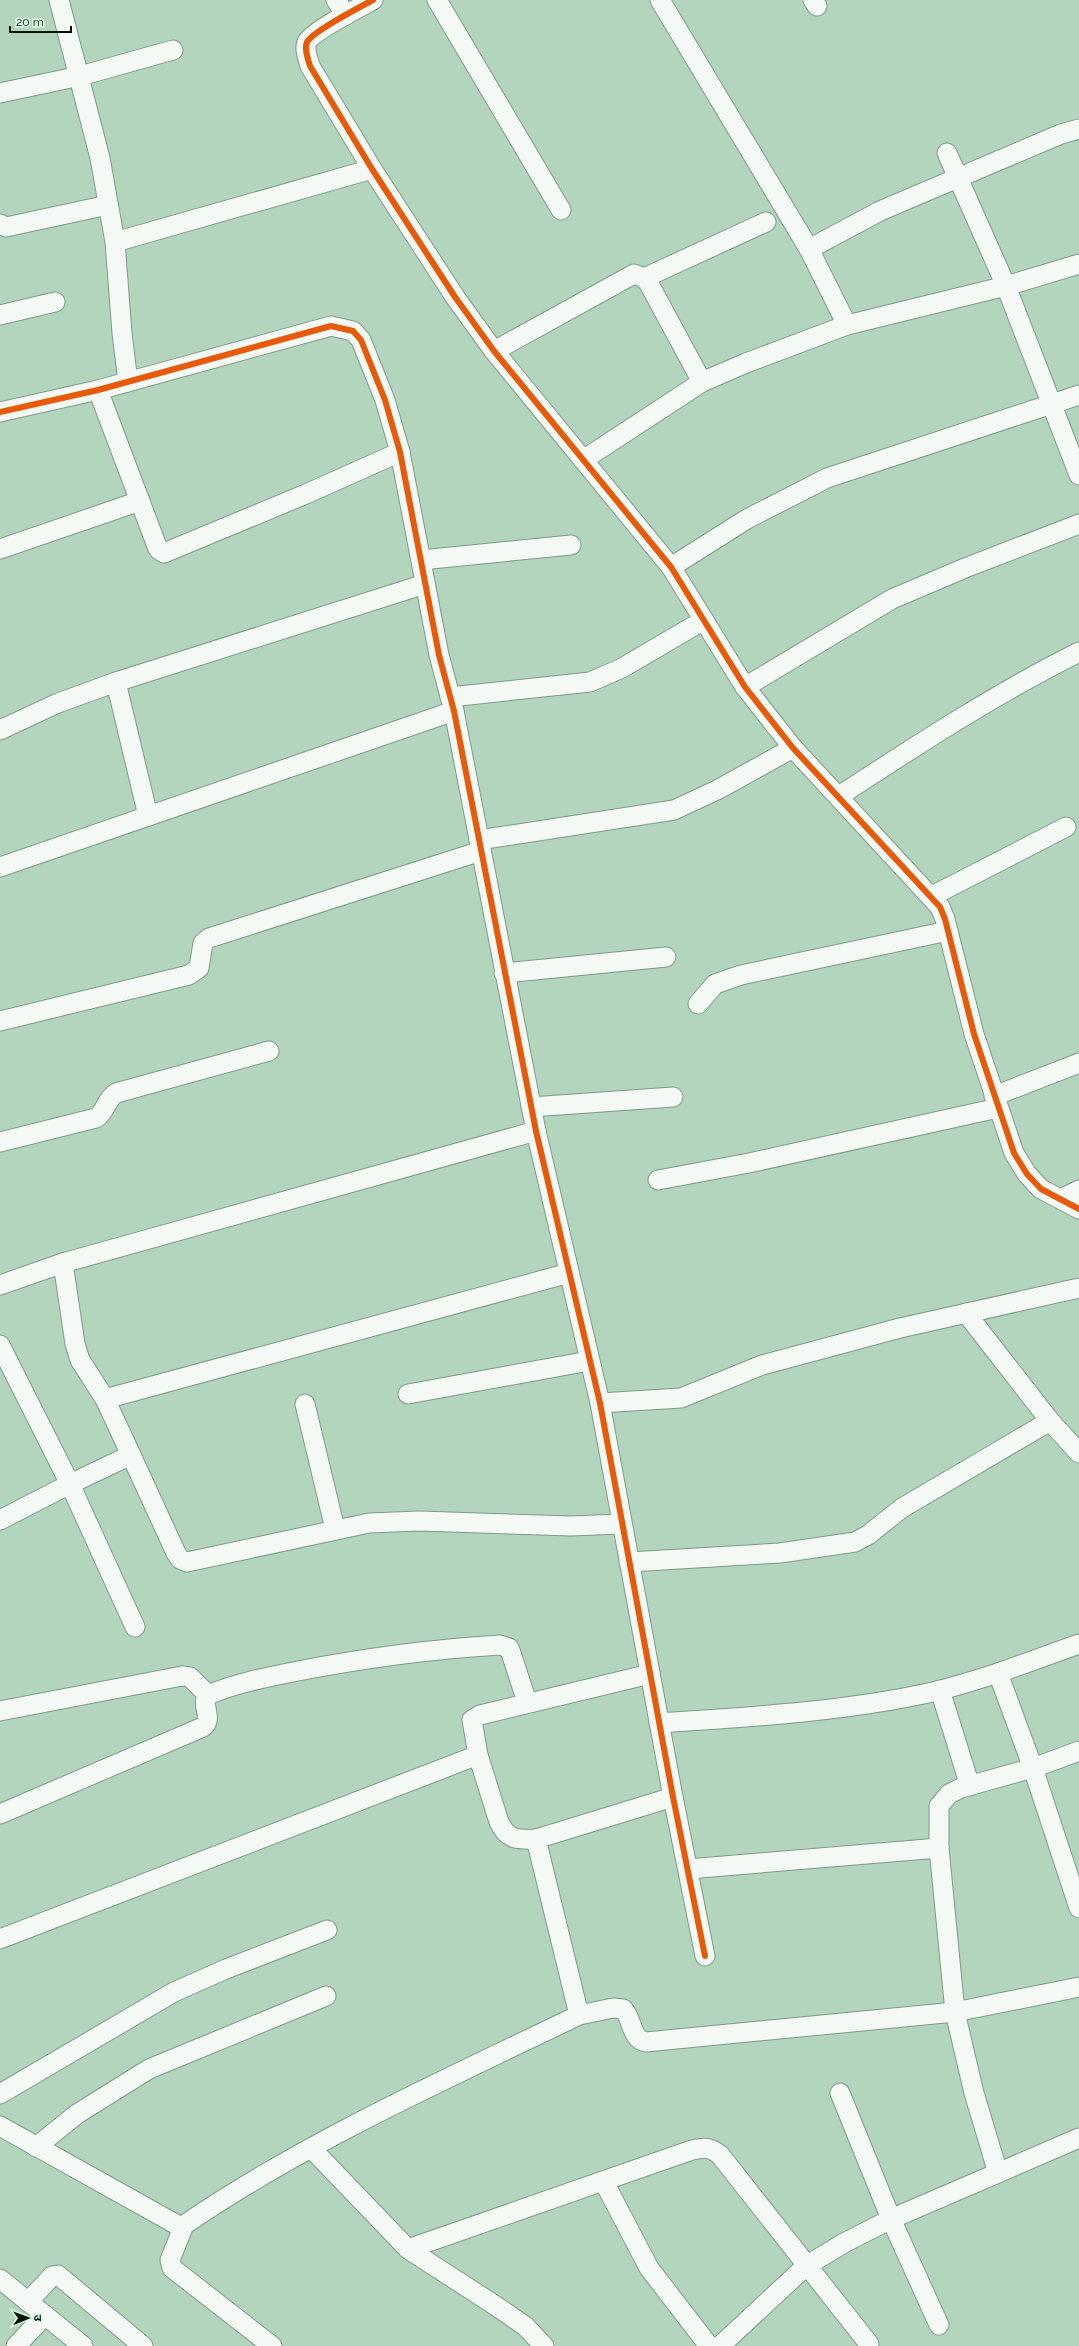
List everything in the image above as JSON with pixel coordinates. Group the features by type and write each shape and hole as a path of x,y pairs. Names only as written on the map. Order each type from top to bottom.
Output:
{"street":[{"path":"59,0 80,76 100,158 115,242 122,334 128,382"},
{"path":"372,0 341,8 307,42 306,54 310,66 372,169 455,297 494,351 671,568 745,687 793,748 932,896 942,913 948,931 974,1034 1014,1153 1027,1174 1041,1188 1079,1209"},
{"path":"437,0 561,210"},
{"path":"660,0 809,249 847,325"},
{"path":"0,93 80,76 173,50"},
{"path":"809,249 880,211 1061,134 1079,129"},
{"path":"948,153 957,178 1006,286 1079,475"},
{"path":"115,242 372,169"},
{"path":"0,224 6,227 108,205"},
{"path":"644,278 766,222"},
{"path":"583,460 628,428 702,382 788,346 847,325 1006,286 1079,264"},
{"path":"494,351 634,274 644,278 702,382"},
{"path":"0,315 54,302"},
{"path":"0,412 98,390 331,326 353,331 361,340 371,361 385,400 400,452 439,655 452,704 536,1132 600,1403 672,1797 705,1956"},
{"path":"98,390 158,548 168,553 400,452"},
{"path":"671,568 747,519 826,478 1079,396"},
{"path":"0,550 140,500"},
{"path":"745,687 892,599 965,568 1079,524"},
{"path":"421,560 571,545"},
{"path":"0,730 58,703 116,682 425,584"},
{"path":"0,867 148,816 452,704 590,682 622,668 704,620"},
{"path":"838,796 942,729 1034,674 1079,652"},
{"path":"116,682 148,816"},
{"path":"0,1021 189,975 199,968 203,943 209,938 480,846 674,810 717,790 793,748"},
{"path":"932,896 1066,827"},
{"path":"698,1004 714,984 741,975 948,931"},
{"path":"504,973 666,957"},
{"path":"0,1142 96,1118 103,1112 110,1097 116,1093 269,1051"},
{"path":"658,1180 762,1160 996,1102 1079,1063"},
{"path":"531,1107 673,1097"},
{"path":"0,1285 64,1263 536,1132"},
{"path":"1061,1199 1079,1190"},
{"path":"64,1263 75,1344 80,1360 105,1399 176,1553 183,1561 188,1562 335,1529 369,1523 419,1521 571,1526 621,1524"},
{"path":"105,1399 569,1273"},
{"path":"600,1403 681,1398 762,1365 966,1313 1079,1288"},
{"path":"966,1313 1050,1421 1079,1454"},
{"path":"0,1345 70,1484 135,1626"},
{"path":"408,1394 589,1361"},
{"path":"305,1404 335,1529"},
{"path":"629,1562 780,1553 855,1542 868,1535 902,1508 1050,1421"},
{"path":"0,1520 131,1455"},
{"path":"659,1723 728,1718 896,1700 940,1690 998,1673 1079,1644"},
{"path":"0,1814 203,1727 208,1718 205,1701 208,1695 235,1685 335,1664 427,1652 500,1645 509,1648 527,1702"},
{"path":"998,1673 1033,1768 1079,1908"},
{"path":"650,1674 527,1702 480,1715 472,1720 478,1754 503,1830 510,1838 521,1840 536,1839 672,1797"},
{"path":"0,1711 182,1676 190,1677 208,1695"},
{"path":"940,1690 970,1786"},
{"path":"998,2172 974,2093 955,2012 939,1848 939,1806 949,1794 970,1786 1033,1768 1079,1751"},
{"path":"0,1939 478,1754"},
{"path":"536,1839 579,2015"},
{"path":"688,1869 939,1848"},
{"path":"0,2094 174,1992 226,1969 327,1930"},
{"path":"272,2346 172,2268 170,2260 184,2225 228,2195 311,2148 579,2015 613,2008 623,2008 627,2013 634,2034 641,2041 646,2042 955,2012 1079,1988"},
{"path":"36,2147 77,2114 149,2069 326,1996"},
{"path":"840,2093 891,2219 939,2325"},
{"path":"0,2126 174,2225 184,2225"},
{"path":"720,2346 806,2266 844,2243 891,2219 1079,2138"},
{"path":"408,2249 604,2182 692,2150 704,2147 711,2148 720,2155 869,2344"},
{"path":"311,2148 408,2249 525,2326 538,2344"},
{"path":"604,2182 649,2268 709,2346"},
{"path":"28,2302 52,2276 58,2275 143,2346"},
{"path":"0,2279 83,2346"},
{"path":"16,2346 45,2315"}],"cycle path":[{"path":"373,0 337,20 311,37 307,42 306,48 310,66 372,169 455,297 494,351 671,567 745,687 793,748 940,907 945,919 974,1034 1014,1153 1027,1174 1041,1189 1079,1209"},
{"path":"0,412 98,390 331,326 353,331 361,340 385,400 400,452 439,655 454,711 536,1131 600,1403 673,1797 705,1956"}]}
